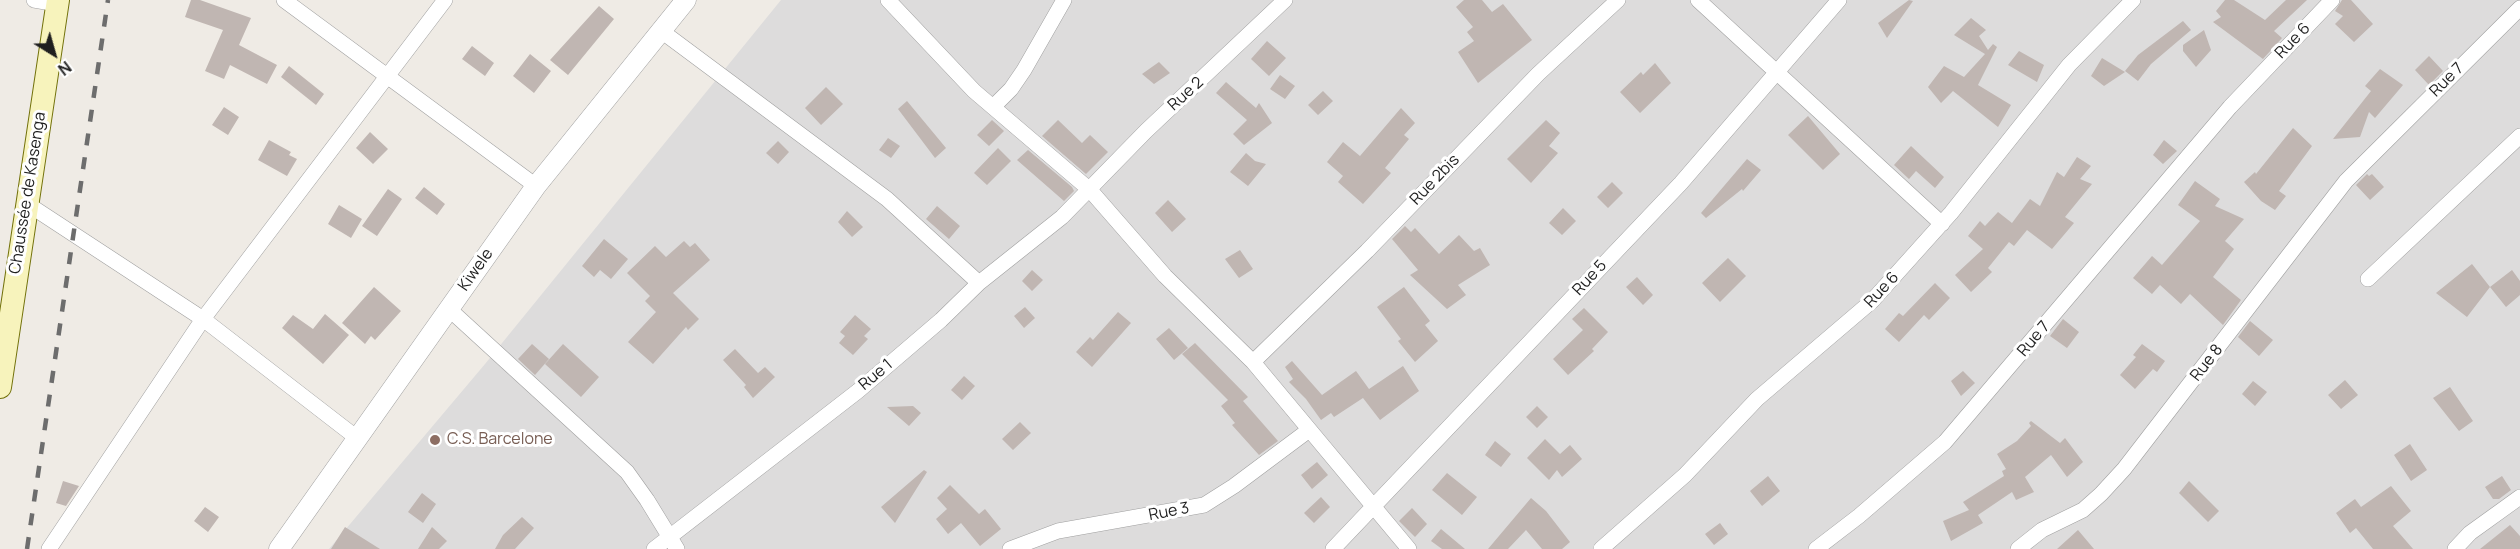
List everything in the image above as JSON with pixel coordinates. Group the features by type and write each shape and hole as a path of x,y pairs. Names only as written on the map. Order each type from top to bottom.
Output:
{"main road":[{"name":"Chaussée de Kasenga","path":"0,387 58,2"}],"street":[{"path":"34,0 58,2"},
{"path":"284,0 536,186"},
{"path":"50,549 203,319 445,0"},
{"name":"Kiwele","path":"279,549 536,186 686,0"},
{"path":"888,0 951,67 993,107 1090,190 1165,276 1252,362 1409,549"},
{"path":"993,107 1011,89 1024,70 1064,0"},
{"name":"Rue 2","path":"1090,190 1146,131 1285,0"},
{"name":"Rue 2bis","path":"1252,362 1367,251 1538,74 1618,0"},
{"path":"1698,0 1942,224"},
{"name":"Rue 5","path":"1333,549 1681,183 1839,0"},
{"name":"Rue 6","path":"1601,549 1685,475 1757,399 1856,317 1942,224 2069,65 2133,0"},
{"name":"Rue 6","path":"2230,107 2332,0"},
{"name":"Rue 7","path":"2375,153 2520,8"},
{"path":"660,30 887,199 979,283"},
{"name":"Rue 7","path":"1816,549 1859,516 1945,442 2230,107"},
{"path":"2368,279 2520,136"},
{"name":"Rue 8","path":"2018,549 2042,530 2083,510 2124,469 2346,181 2375,153"},
{"name":"Rue 1","path":"654,549 673,543 858,391 979,283 1062,217 1090,190"},
{"path":"26,203 203,319 357,438"},
{"path":"449,309 627,472 673,543"},
{"name":"Rue 3","path":"1010,549 1058,531 1204,505 1234,486 1309,430"},
{"path":"2455,549 2470,533 2520,497"}],"shaded area":[{"path":"781,0 2520,0 2520,549 329,549 485,364"}],"building":[{"path":"191,0 200,0 251,18 239,45 277,65 267,84 230,65 224,79 205,71 223,30 185,17"},
{"path":"1464,0 1482,0 1492,12 1503,4 1532,40 1478,83 1458,52 1474,41 1467,32 1473,27 1456,7"},
{"path":"1909,0 1913,1 1887,38 1878,23"},
{"path":"2225,0 2234,0 2265,20 2286,0 2307,0 2274,31 2282,38 2263,59 2213,22 2221,17 2216,11"},
{"path":"2342,0 2351,0 2373,24 2354,42 2335,24 2343,16 2335,11"},
{"path":"599,6 614,19 568,75 550,60"},
{"path":"1971,18 1986,30 1979,36 1988,50 1993,44 1997,47 1978,85 2011,105 1998,127 1953,91 1941,103 1928,87 1944,66 1964,77 1985,54 1954,35"},
{"path":"2183,21 2191,30 2151,64 2138,81 2125,71 2138,55"},
{"path":"2204,30 2211,50 2196,67 2183,51 2183,45"},
{"path":"1267,41 1286,58 1269,76 1251,59"},
{"path":"472,46 494,63 485,76 462,59"},
{"path":"2019,51 2044,65 2037,82 2008,65"},
{"path":"530,54 551,71 534,93 513,76"},
{"path":"2429,56 2443,71 2429,85 2415,70"},
{"path":"2102,58 2125,72 2104,86 2091,76"},
{"path":"1159,62 1170,73 1154,84 1142,74"},
{"path":"1655,63 1671,83 1640,113 1620,92 1641,72 1643,75"},
{"path":"289,66 324,94 316,105 281,77"},
{"path":"2380,69 2403,85 2375,118 2369,112 2360,137 2333,139 2371,91 2365,86"},
{"path":"1280,75 1295,86 1285,99 1270,89"},
{"path":"1226,82 1256,108 1259,103 1272,123 1244,145 1233,134 1247,120 1216,93"},
{"path":"826,87 843,104 821,125 805,108"},
{"path":"1323,91 1333,101 1318,115 1308,105"},
{"path":"907,101 946,148 935,158 898,109"},
{"path":"224,107 239,117 228,135 212,125"},
{"path":"1401,108 1415,123 1404,135 1409,139 1385,168 1391,173 1363,204 1338,182 1343,176 1327,162 1343,142 1360,156"},
{"path":"1808,116 1840,154 1823,170 1788,135"},
{"path":"992,120 1004,131 989,146 977,135"},
{"path":"1058,120 1082,143 1090,135 1108,152 1086,174 1042,136"},
{"path":"1546,120 1560,133 1549,146 1558,153 1531,183 1507,159"},
{"path":"2293,128 2312,146 2279,191 2286,196 2275,210 2261,201 2244,182 2255,172 2256,174"},
{"path":"370,132 388,149 373,164 356,148"},
{"path":"888,138 900,146 891,158 879,150"},
{"path":"269,140 291,152 289,155 297,159 287,176 258,160"},
{"path":"2164,140 2177,151 2163,164 2153,155"},
{"path":"778,141 789,152 778,164 766,153"},
{"path":"1911,146 1944,177 1935,188 1916,171 1909,179 1894,165"},
{"path":"998,148 1011,161 987,185 974,173"},
{"path":"1028,150 1072,187 1074,191 1064,201 1017,160"},
{"path":"1246,153 1255,161 1266,164 1248,186 1230,172"},
{"path":"2077,157 2091,166 2080,179 2092,184 2065,217 2074,223 2052,249 2027,230 2014,246 2009,242 1988,268 1992,272 1971,292 1955,275 1983,249 1968,236 1980,221 1985,226 1998,212 2012,223 2030,199 2040,206 2057,172 2064,177"},
{"path":"1747,159 1761,170 1743,191 1742,189 1706,218 1701,213"},
{"path":"2367,174 2369,176 2372,174 2384,187 2370,200 2356,185"},
{"path":"2195,181 2220,199 2215,206 2244,219 2225,241 2234,249 2213,277 2241,300 2223,325 2190,294 2181,304 2160,285 2152,294 2133,278 2152,256 2162,265 2200,221 2178,205"},
{"path":"1612,182 1623,193 1608,208 1597,197"},
{"path":"424,187 445,204 437,215 415,198"},
{"path":"388,189 402,199 377,236 362,226"},
{"path":"1168,200 1186,219 1172,232 1155,213"},
{"path":"339,205 362,219 351,238 328,224"},
{"path":"937,206 960,226 949,239 926,219"},
{"path":"1563,208 1576,221 1562,235 1549,223"},
{"path":"847,211 863,227 852,237 838,222"},
{"path":"1405,226 1411,232 1415,228 1439,254 1459,235 1474,251 1480,248 1490,265 1458,285 1466,295 1447,309 1410,275 1418,270 1392,239"},
{"path":"604,239 628,259 611,279 600,270 594,277 582,266"},
{"path":"684,241 690,247 695,243 710,260 673,293 699,319 688,330 686,327 653,364 628,342 656,312 645,301 650,296 627,273 655,246 666,257"},
{"path":"1240,250 1253,269 1239,278 1225,259"},
{"path":"1728,258 1746,276 1720,302 1702,283"},
{"path":"2472,264 2490,287 2467,317 2436,293"},
{"path":"1032,270 1043,280 1032,291 1022,281"},
{"path":"2512,270 2520,281 2520,295 2506,307 2490,287"},
{"path":"1637,277 1653,295 1643,305 1626,287"},
{"path":"1935,283 1950,298 1929,320 1924,315 1899,342 1885,329 1899,313 1903,316"},
{"path":"374,287 401,311 375,340 371,336 365,344 342,323"},
{"path":"1404,287 1430,321 1425,325 1438,341 1415,362 1398,341 1401,339 1377,307"},
{"path":"1025,307 1035,318 1024,328 1014,316"},
{"path":"1584,308 1608,332 1592,349 1594,351 1568,375 1553,359 1583,330 1572,319"},
{"path":"1118,312 1131,323 1092,367 1076,352 1090,337 1093,340"},
{"path":"325,314 349,335 323,364 282,328 293,315 313,329"},
{"path":"855,315 871,329 864,336 868,339 853,355 839,343 845,336 840,332"},
{"path":"2063,319 2079,332 2067,348 2050,336"},
{"path":"2250,321 2273,340 2259,356 2238,337"},
{"path":"1169,328 1188,348 1174,360 1156,339"},
{"path":"1195,343 1248,397 1243,401 1278,441 1259,455 1232,425 1235,423 1221,406 1228,400 1182,354"},
{"path":"532,344 549,359 535,375 518,359"},
{"path":"563,344 599,377 581,397 545,364"},
{"path":"2142,344 2165,361 2157,372 2153,369 2135,389 2120,375 2136,357 2133,355"},
{"path":"735,349 758,373 765,367 775,377 753,398 744,387 746,385 723,360"},
{"path":"1292,361 1322,395 1356,371 1369,389 1403,366 1419,391 1380,420 1363,398 1334,417 1331,413 1321,420 1306,399 1289,382 1293,379 1285,367"},
{"path":"1963,371 1975,383 1961,396 1951,381"},
{"path":"964,376 975,386 962,400 951,390"},
{"path":"2345,380 2358,395 2341,409 2328,395"},
{"path":"2253,381 2267,392 2255,406 2242,394"},
{"path":"2450,387 2473,421 2459,431 2433,398"},
{"path":"913,406 921,413 909,426 887,407"},
{"path":"1537,406 1548,417 1537,428 1526,417"},
{"path":"2031,421 2060,443 2065,438 2083,462 2067,477 2051,455 2025,477 2034,492 2016,500 2012,492 1978,515 1983,523 1951,541 1943,521 1969,510 1963,502 2004,476 2002,471 2006,469 1997,454 2017,441 2031,426 2029,423"},
{"path":"1020,422 1031,433 1013,450 1002,439"},
{"path":"1545,439 1560,454 1570,445 1582,459 1562,477 1557,470 1549,480 1527,458"},
{"path":"1495,441 1511,454 1501,467 1485,455"},
{"path":"2410,444 2427,470 2411,481 2394,455"},
{"path":"1317,462 1328,475 1312,489 1301,475"},
{"path":"924,470 927,472 895,523 881,507"},
{"path":"1447,473 1477,497 1462,515 1432,490"},
{"path":"1768,476 1780,491 1762,506 1750,491"},
{"path":"2502,476 2511,490 2499,499 2493,499 2485,487"},
{"path":"63,481 79,486 66,506 56,503"},
{"path":"2189,481 2219,511 2208,522 2179,493"},
{"path":"950,485 979,514 985,509 1001,529 980,546 961,523 948,534 936,519 947,509 937,498"},
{"path":"2391,486 2411,511 2393,526 2413,549 2373,549 2356,528 2350,533 2336,513 2355,499 2361,507"},
{"path":"422,493 436,504 423,523 408,512"},
{"path":"1321,497 1330,507 1314,523 1304,513"},
{"path":"1531,498 1546,511 1570,542 1562,549 1542,549 1526,530 1508,549 1488,549"},
{"path":"205,507 219,517 208,532 194,521"},
{"path":"1412,508 1427,524 1415,537 1399,521"},
{"path":"522,517 534,528 515,549 495,549 503,535"},
{"path":"1720,523 1728,534 1714,545 1705,534"},
{"path":"2510,525 2520,536 2520,549 2480,549"},
{"path":"345,527 380,549 331,549"},
{"path":"432,527 447,541 439,549 418,549"},
{"path":"1441,529 1465,549 1442,549 1431,541"},
{"path":"2078,530 2094,549 2057,549"}],"railway":[{"path":"27,549 108,0"}],"place":[{"name":"C.S. Barcelone","path":"435,440"}]}
